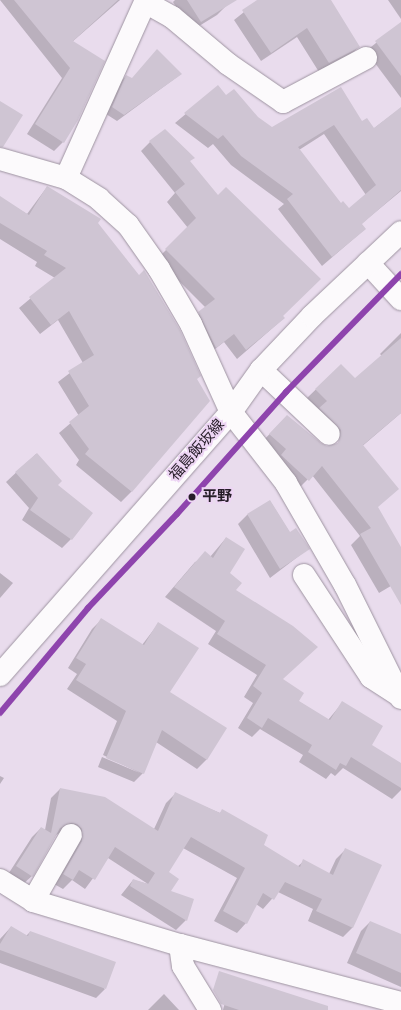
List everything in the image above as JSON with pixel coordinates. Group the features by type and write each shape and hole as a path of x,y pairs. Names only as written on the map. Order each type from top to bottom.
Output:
{"street":[{"path":"66,178 145,1 172,17 228,64 283,102 366,58"},
{"path":"0,160 66,178 115,211 159,269 191,324 231,412 286,483 345,585 401,697"},
{"name":"福島飯坂線","path":"0,675 231,412 261,370 312,316 401,232"},
{"path":"368,263 401,299"},
{"path":"261,370 328,434"},
{"path":"304,575 371,677 401,697"},
{"path":"33,901 71,835"},
{"path":"0,880 33,901 180,945 401,1003"},
{"path":"180,945 183,966 210,1010"}],"building":[{"path":"14,0 118,0 73,41 105,61 78,120 64,143 35,124 70,68"},
{"path":"187,0 237,0 201,22"},
{"path":"257,0 331,0 360,47 329,63 307,28 271,53 242,10"},
{"path":"401,22 401,76 375,41"},
{"path":"157,49 182,74 124,115 112,107 126,75 132,78"},
{"path":"218,85 226,95 234,89 258,117 272,127 341,87 362,121 367,118 374,128 401,107 401,190 362,224 366,229 332,257 287,199 293,194 241,156 223,135 218,139 184,113","holes":["334,125 376,185 349,208 343,201 341,203 298,147"]},
{"path":"0,101 23,115 3,147 0,147"},
{"path":"165,129 195,158 190,161 218,195 226,187 321,279 283,316 285,318 246,350 234,334 216,348 198,312 215,299 165,249 196,218 175,192 185,184 149,141"},
{"path":"47,186 101,219 98,223 139,275 144,270 180,330 201,376 197,379 210,401 132,492 85,454 89,449 69,422 89,406 68,371 94,355 69,311 51,325 29,297 66,268 44,255 47,251 0,223 0,196 29,215"},
{"path":"401,338 401,413 363,445 399,489 378,507 401,547 401,605 360,534 371,528 322,466 309,481 281,455 286,449 269,434 287,415 321,443 327,446 338,443 341,430 319,408 327,401 315,389 341,364 355,378"},
{"path":"37,453 62,481 58,485 93,513 72,540 30,510 38,498 15,472"},
{"path":"270,500 290,532 296,528 310,549 280,569 247,514"},
{"path":"226,537 245,549 230,573 242,583 236,590 293,626 318,647 283,679 304,693 299,701 330,720 342,701 383,726 372,745 401,763 401,788 351,757 346,766 340,763 336,770 308,752 312,745 268,718 262,728 247,718 262,693 253,686 266,665 217,634 225,621 174,587 205,551 213,558"},
{"path":"101,618 144,645 158,622 199,648 170,692 227,728 207,760 162,730 144,774 106,758 126,711 76,680 86,664 76,658"},
{"path":"60,788 105,797 158,831 175,792 220,813 222,809 268,835 264,845 300,867 303,859 333,875 345,848 382,865 353,928 316,911 322,899 285,882 274,900 263,893 247,924 223,911 245,868 191,837 169,872 179,879 171,891 194,899 187,921 130,886 133,879 148,884 155,873 115,847 95,880 79,870 73,880 63,874 82,841 82,829 77,824 71,823 60,828 33,877 16,866 41,827 51,833"},
{"path":"370,921 401,934 401,973 356,953"},
{"path":"11,926 28,936 30,931 116,962 106,989 0,950 0,944"},
{"path":"219,971 328,1006 328,1010 239,1010 221,1004 213,990"}],"transit line":[{"path":"0,713 88,608 177,514 286,392 401,274"}],"place":[{"name":"平野","path":"192,497"}]}
